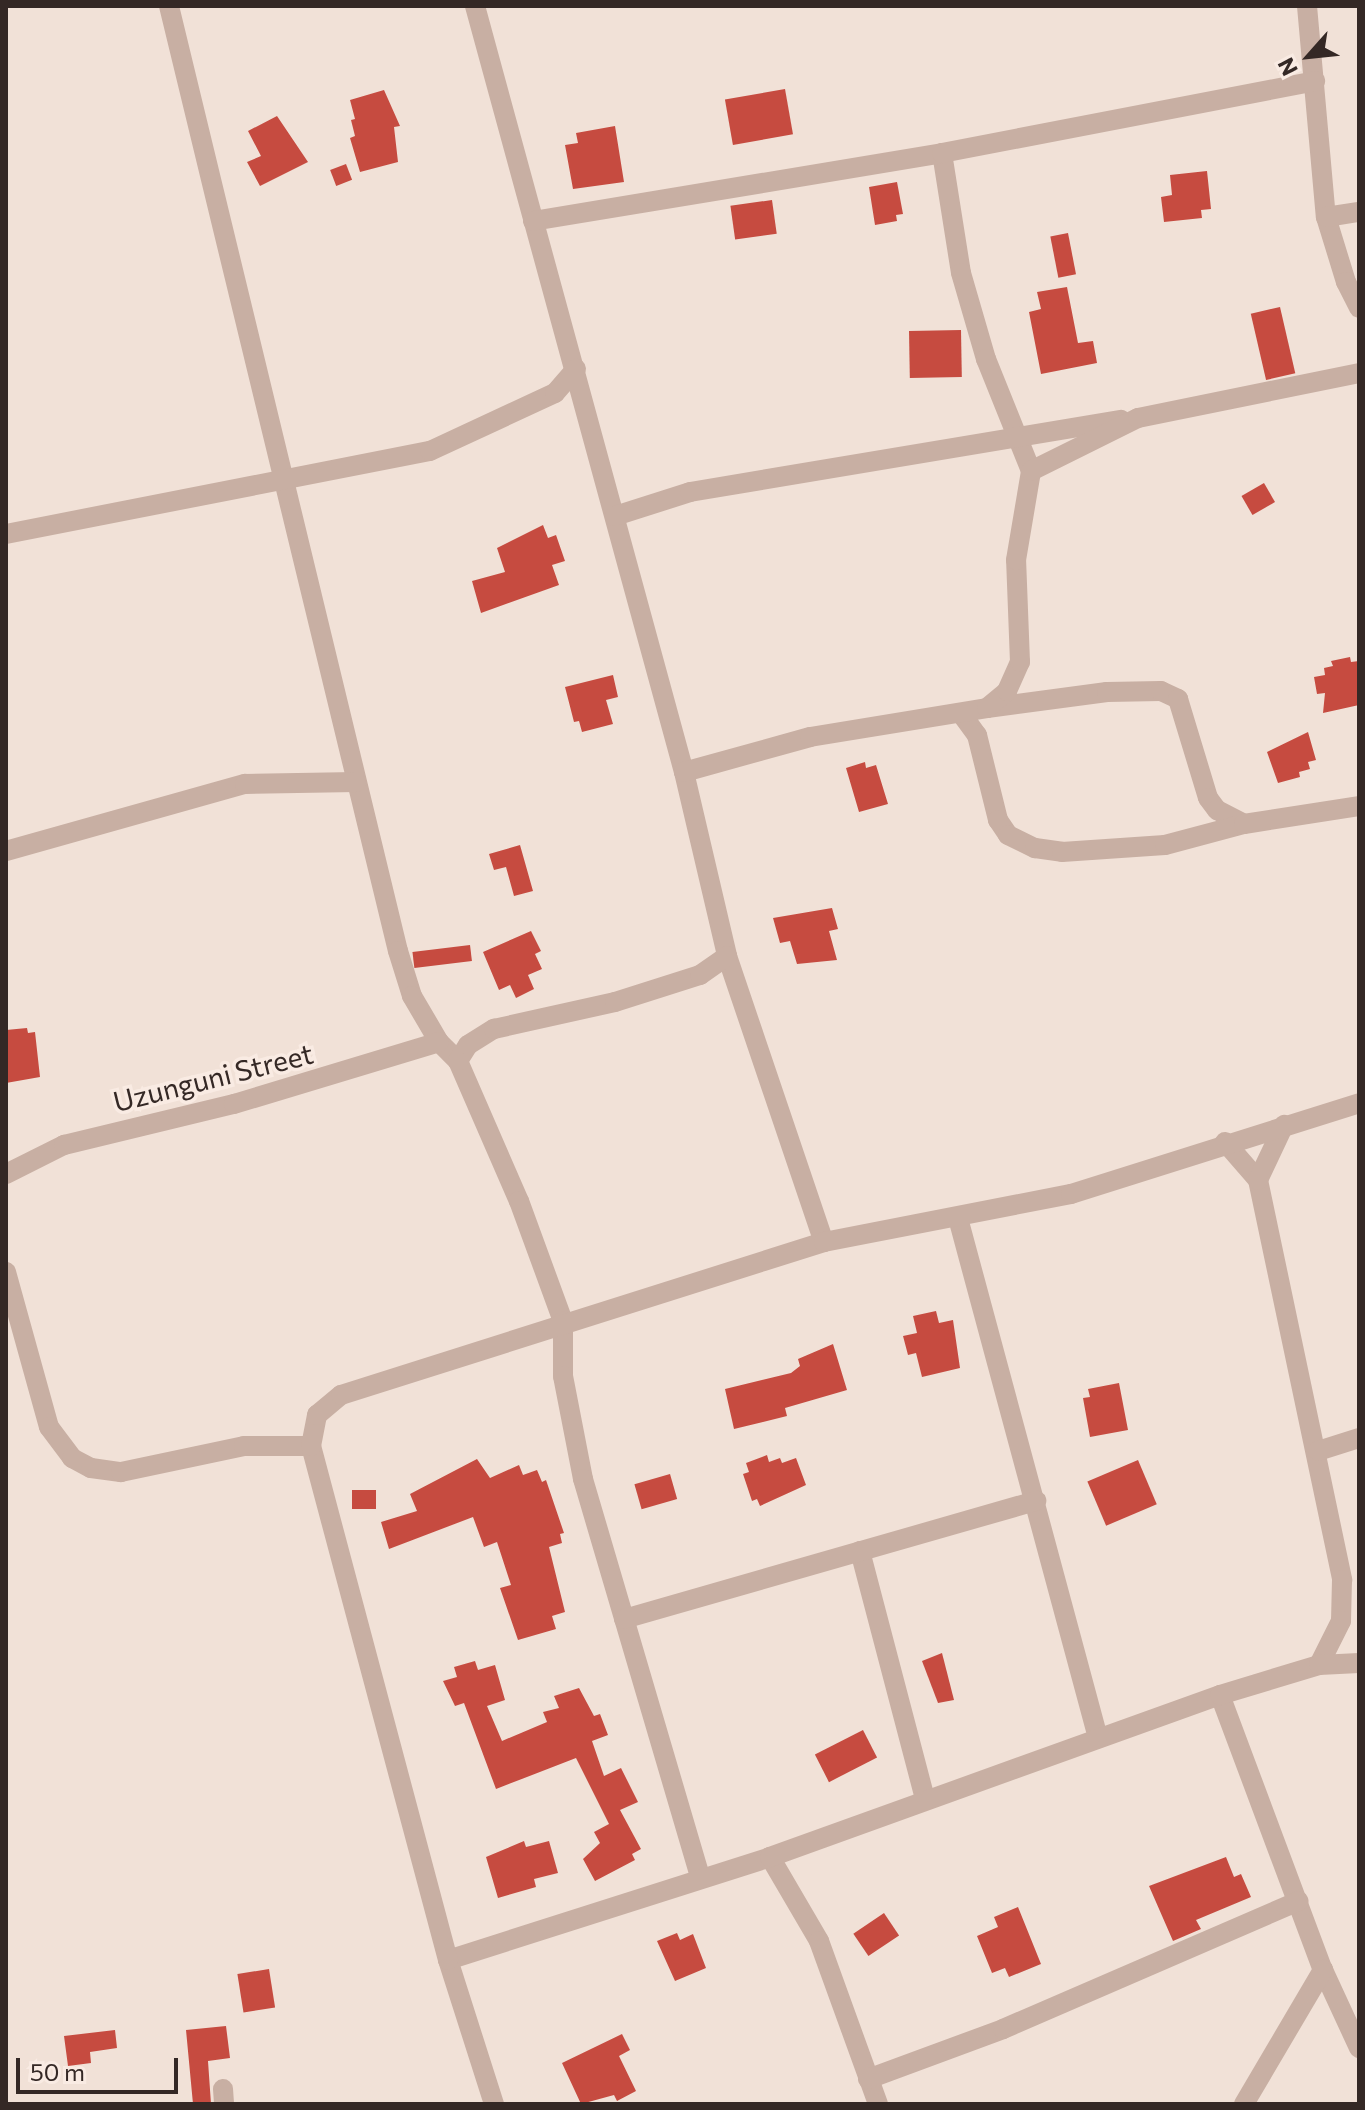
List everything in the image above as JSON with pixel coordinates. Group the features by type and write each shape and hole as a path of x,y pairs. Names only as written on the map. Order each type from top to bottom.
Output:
{"street":[{"path":"169,6 207,147 215,210 250,324 356,782 407,981 439,1042 458,1061 519,1201 563,1321 563,1376 583,1479 700,1876"},
{"path":"475,6 684,772 727,956 824,1242"},
{"path":"1307,6 1326,217 1359,308"},
{"path":"533,221 942,153 1315,81"},
{"path":"942,153 961,273 1001,402 1019,437 1031,471 1016,560 1020,662 1007,691 987,708"},
{"path":"1326,217 1359,212"},
{"path":"6,534 286,482 344,466 430,451 555,393 576,369"},
{"path":"615,516 690,492 1138,418 1359,373"},
{"path":"1031,471 1138,418"},
{"path":"684,772 810,737 1107,692 1161,691 1178,699 1208,798 1217,810 1244,824"},
{"path":"963,716 977,735 998,820 1022,844 1062,852 1200,840 1244,824 1359,806"},
{"path":"6,851 245,784 356,782"},
{"path":"458,1061 468,1045 494,1029 615,1002 700,975 727,956"},
{"name":"Uzunguni Street","path":"6,1174 64,1145 234,1104 439,1042"},
{"path":"494,2104 448,1960 311,1446 317,1415 341,1395 563,1321 824,1242 1071,1194 1225,1142 1359,1103"},
{"path":"1258,1180 1284,1125"},
{"path":"1225,1142 1258,1180 1318,1451 1342,1580 1341,1621 1319,1665"},
{"path":"958,1218 1098,1738"},
{"path":"6,1272 49,1427 72,1458 91,1468 121,1472 244,1446 311,1446"},
{"path":"1318,1451 1359,1438"},
{"path":"624,1619 1036,1501"},
{"path":"860,1551 925,1799"},
{"path":"448,1960 700,1876 770,1857 1220,1695 1319,1665 1359,1663"},
{"path":"1220,1695 1323,1970 1359,2048"},
{"path":"770,1857 819,1941 878,2104"},
{"path":"868,2079 1003,2029 1299,1901"},
{"path":"1244,2104 1323,1970"}],"building":[{"path":"785,89 793,134 733,145 725,100"},
{"path":"384,90 400,126 394,127 398,162 360,172 350,138 355,136 351,120 355,119 350,100"},
{"path":"277,116 308,162 260,186 247,162 261,156 248,131"},
{"path":"615,126 624,182 573,189 565,145 578,143 576,133"},
{"path":"346,164 352,180 336,186 330,170"},
{"path":"1207,171 1211,209 1201,210 1202,218 1164,222 1161,197 1172,195 1170,175"},
{"path":"897,182 903,214 896,215 897,221 875,225 869,187"},
{"path":"772,200 777,234 735,240 730,206"},
{"path":"1068,233 1076,274 1058,278 1050,236"},
{"path":"1067,287 1078,343 1093,341 1097,363 1041,374 1029,312 1041,309 1037,292"},
{"path":"1280,307 1295,373 1266,380 1251,314"},
{"path":"961,330 962,377 910,378 909,331"},
{"path":"1264,483 1275,502 1252,515 1241,496"},
{"path":"543,525 548,538 556,535 565,561 552,565 559,585 481,613 472,581 505,572 497,548"},
{"path":"1350,657 1351,662 1359,661 1359,705 1323,713 1325,693 1317,694 1314,677 1325,675 1324,668 1333,666 1331,661"},
{"path":"613,675 618,697 606,700 613,724 582,732 579,721 574,722 565,687"},
{"path":"1308,732 1316,760 1308,762 1310,769 1299,772 1300,777 1278,783 1267,752"},
{"path":"865,762 866,768 876,765 888,804 859,812 846,768"},
{"path":"520,845 533,891 514,896 506,867 494,870 489,854"},
{"path":"832,908 838,929 829,931 837,960 797,964 790,941 780,943 773,918"},
{"path":"531,931 541,951 535,954 542,969 528,975 534,989 516,998 510,985 499,990 483,952"},
{"path":"470,945 472,961 414,968 412,952"},
{"path":"27,1028 28,1033 35,1032 40,1077 6,1083 6,1030"},
{"path":"936,1311 939,1323 953,1320 960,1368 922,1377 916,1353 908,1355 903,1336 917,1333 913,1316"},
{"path":"833,1344 847,1390 785,1408 787,1416 734,1429 725,1389 791,1373 800,1366 798,1359"},
{"path":"1119,1383 1128,1430 1090,1437 1083,1398 1090,1397 1088,1389"},
{"path":"767,1455 769,1462 780,1458 782,1463 796,1458 806,1485 760,1506 757,1499 752,1501 743,1474 749,1472 746,1463"},
{"path":"477,1459 490,1478 519,1465 523,1475 537,1470 542,1482 546,1480 564,1533 560,1534 562,1543 549,1547 565,1612 552,1616 556,1629 518,1640 500,1588 511,1585 497,1542 484,1547 473,1517 389,1549 381,1522 417,1511 410,1494"},
{"path":"1138,1460 1157,1504 1106,1526 1087,1481"},
{"path":"670,1474 677,1499 642,1509 634,1484"},
{"path":"352,1490 376,1490 376,1509 352,1509"},
{"path":"942,1653 954,1700 938,1703 922,1661"},
{"path":"475,1661 478,1670 495,1665 505,1700 487,1706 502,1741 547,1722 543,1712 559,1708 554,1696 579,1688 594,1716 600,1714 608,1735 592,1741 604,1776 621,1768 638,1802 620,1810 641,1849 632,1854 635,1860 595,1881 583,1859 600,1843 594,1832 609,1824 576,1758 496,1789 464,1703 455,1706 443,1681 457,1677 454,1667"},
{"path":"863,1730 877,1758 829,1782 815,1755"},
{"path":"524,1841 526,1847 549,1841 558,1873 534,1879 536,1887 498,1898 486,1857"},
{"path":"1226,1857 1234,1877 1241,1874 1251,1897 1196,1920 1201,1929 1173,1941 1149,1886"},
{"path":"1018,1907 1041,1964 1009,1977 1005,1968 992,1973 977,1936 998,1927 994,1917"},
{"path":"884,1913 899,1935 868,1956 853,1934"},
{"path":"677,1933 680,1940 693,1934 706,1968 675,1981 657,1941"},
{"path":"269,1969 275,2008 243,2013 237,1974"},
{"path":"226,2026 230,2058 208,2061 211,2104 193,2104 186,2030"},
{"path":"115,2030 117,2048 90,2052 91,2063 68,2066 64,2036"},
{"path":"622,2034 630,2050 619,2056 636,2091 617,2101 614,2095 581,2104 562,2063"}]}
